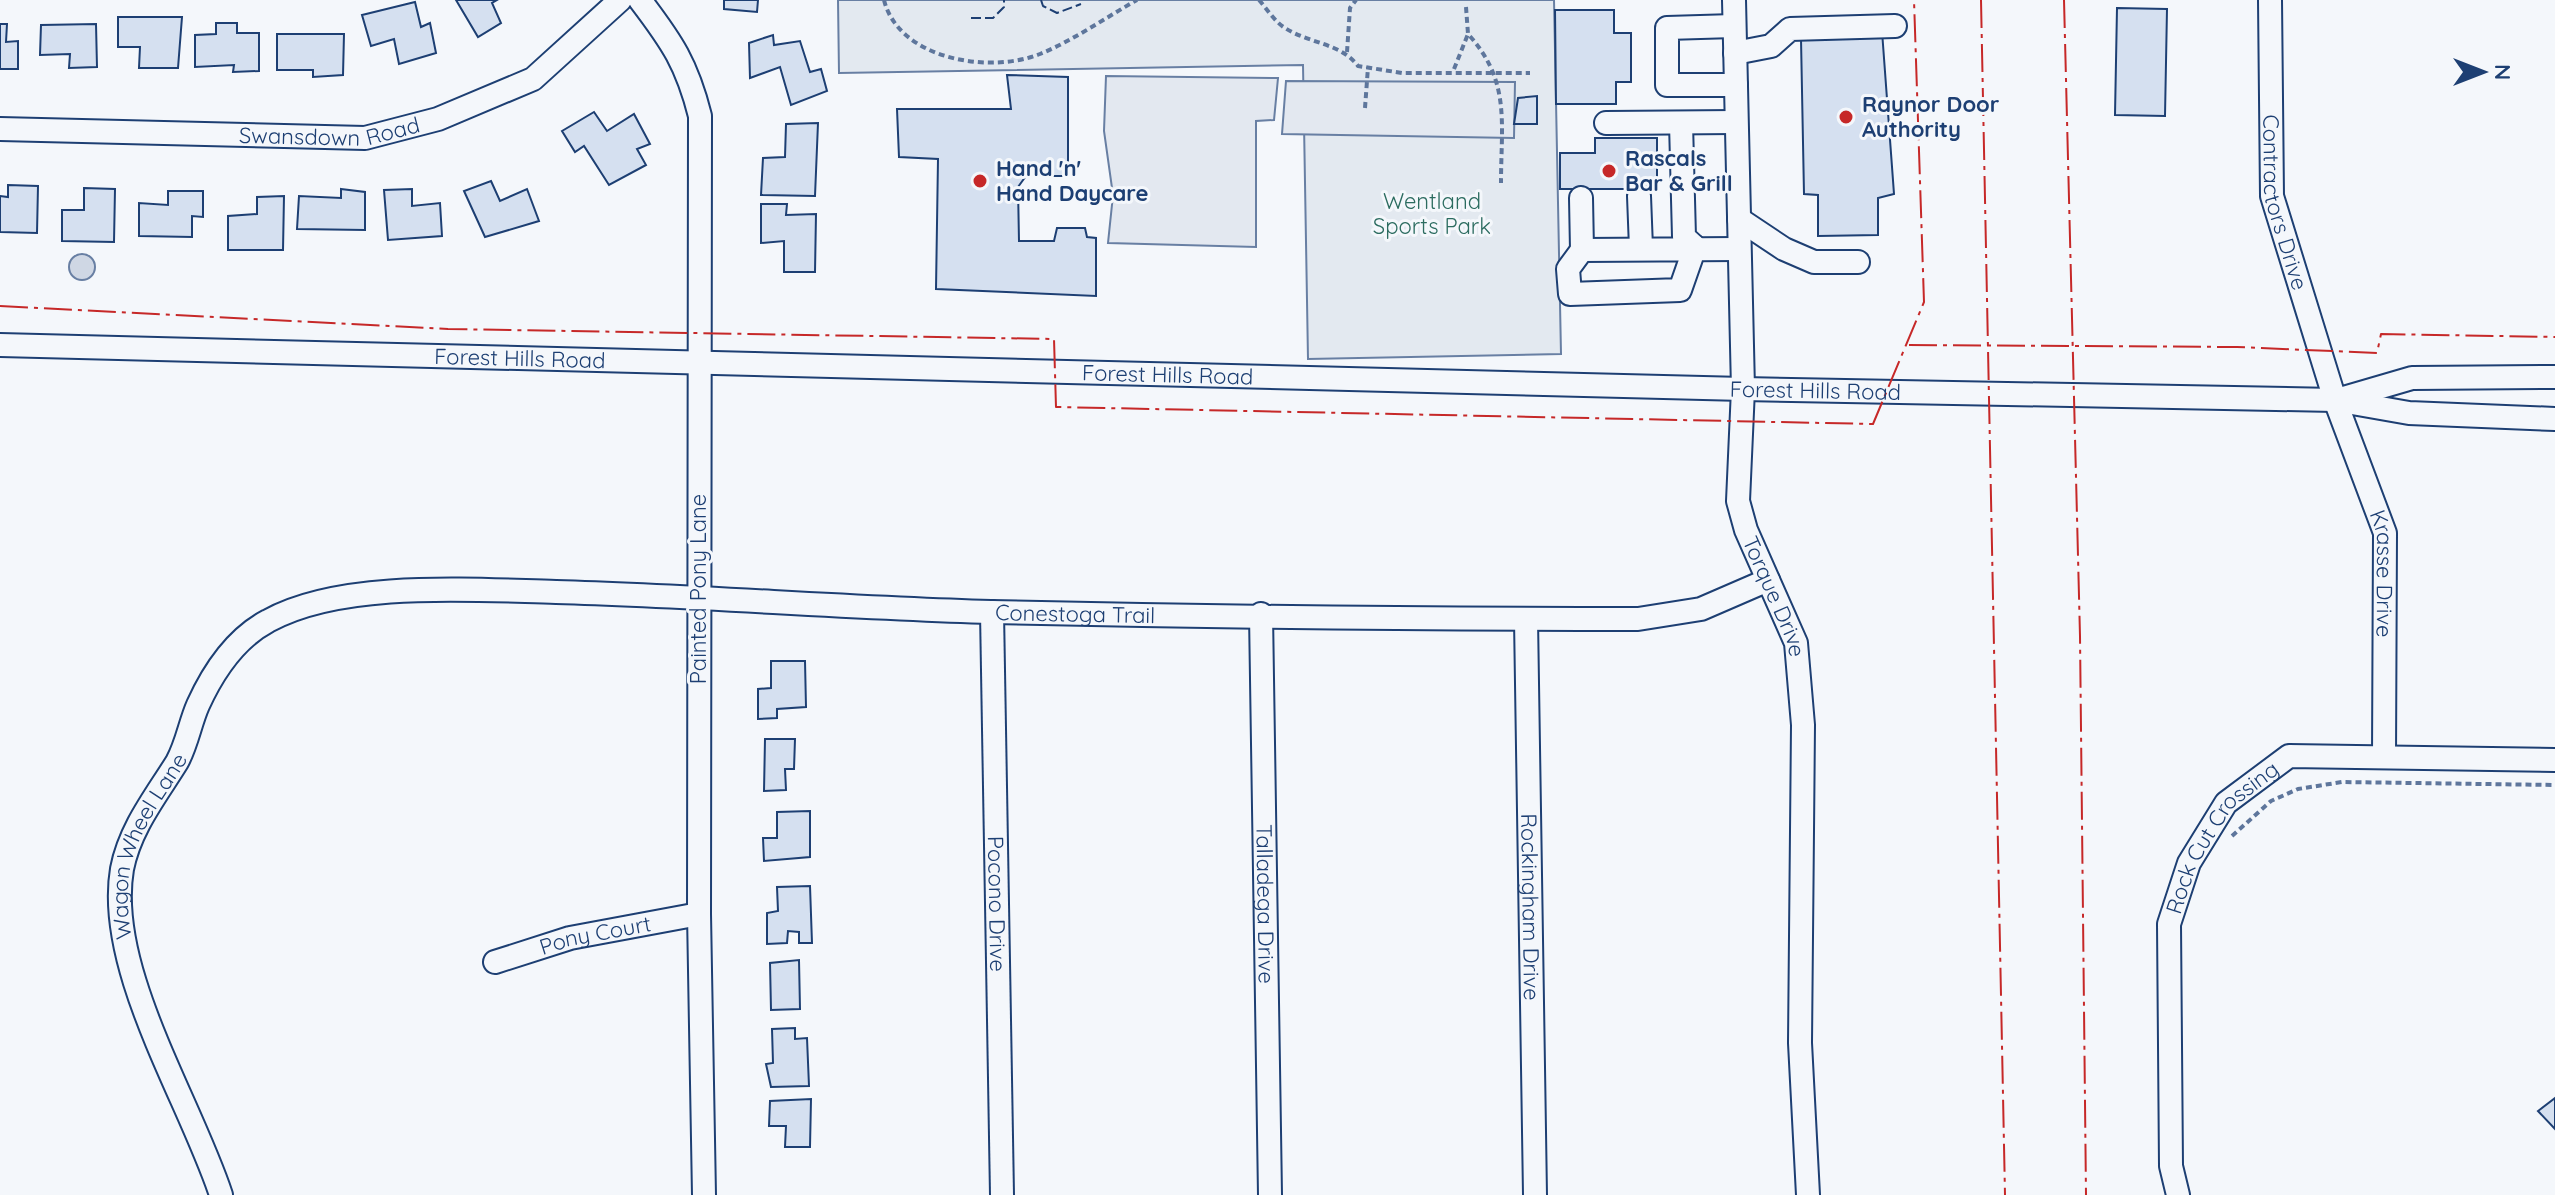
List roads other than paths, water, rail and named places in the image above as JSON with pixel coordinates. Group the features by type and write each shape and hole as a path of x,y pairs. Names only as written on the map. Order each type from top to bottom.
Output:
{"street":[{"name":"Swansdown Road","path":"0,129 365,138 438,119 533,79 620,0"},
{"name":"Painted Pony Lane","path":"640,0 672,42 689,74 700,116 699,914 704,1195"},
{"name":"Torque Drive","path":"1734,0 1743,389 1738,501 1746,530 1796,643 1803,725 1800,1043 1808,1195"},
{"name":"Contractors Drive","path":"2270,0 2272,196 2335,400"},
{"path":"1734,26 1667,28 1667,85 1736,85"},
{"path":"1735,53 1771,46 1790,29 1895,26"},
{"path":"1606,123 1736,122"},
{"path":"1681,123 1684,237 1695,247"},
{"path":"1639,196 1641,248"},
{"path":"1581,198 1582,250 1568,269 1570,294 1680,290 1695,247"},
{"path":"1739,219 1784,249 1814,262 1858,262"},
{"path":"1582,250 1739,249"},
{"name":"Forest Hills Road","path":"0,345 1743,389 2335,400 2409,413 2555,419"},
{"name":"Forest Hills Road","path":"2335,400 2412,378 2555,377"},
{"name":"Krasse Drive","path":"2335,400 2385,533 2384,756"},
{"name":"Conestoga Trail","path":"374,593 499,591 699,596 992,612 1638,619 1701,609 1768,580"},
{"name":"Wagon Wheel Lane","path":"221,1195 209,1158 141,1001 120,903 123,867 141,817 180,756 198,704 230,651 264,622 311,601 374,593"},
{"name":"Pocono Drive","path":"992,612 1002,1195"},
{"name":"Talladega Drive","path":"1261,614 1270,1195"},
{"name":"Rockingham Drive","path":"1526,619 1535,1195"},
{"name":"Rock Cut Crossing","path":"2178,1195 2171,1166 2169,924 2189,863 2226,803 2289,756 2555,760"},
{"name":"Pony Court","path":"495,962 570,938 699,914"}],"place":[{"name":"Raynor Door Authority","path":"1846,117"},
{"name":"Rascals Bar & Grill","path":"1609,171"},
{"name":"Hand 'n' Hand Daycare","path":"980,181"}],"park label":[{"name":"Wentland Sports Park","path":"1432,214"}]}
